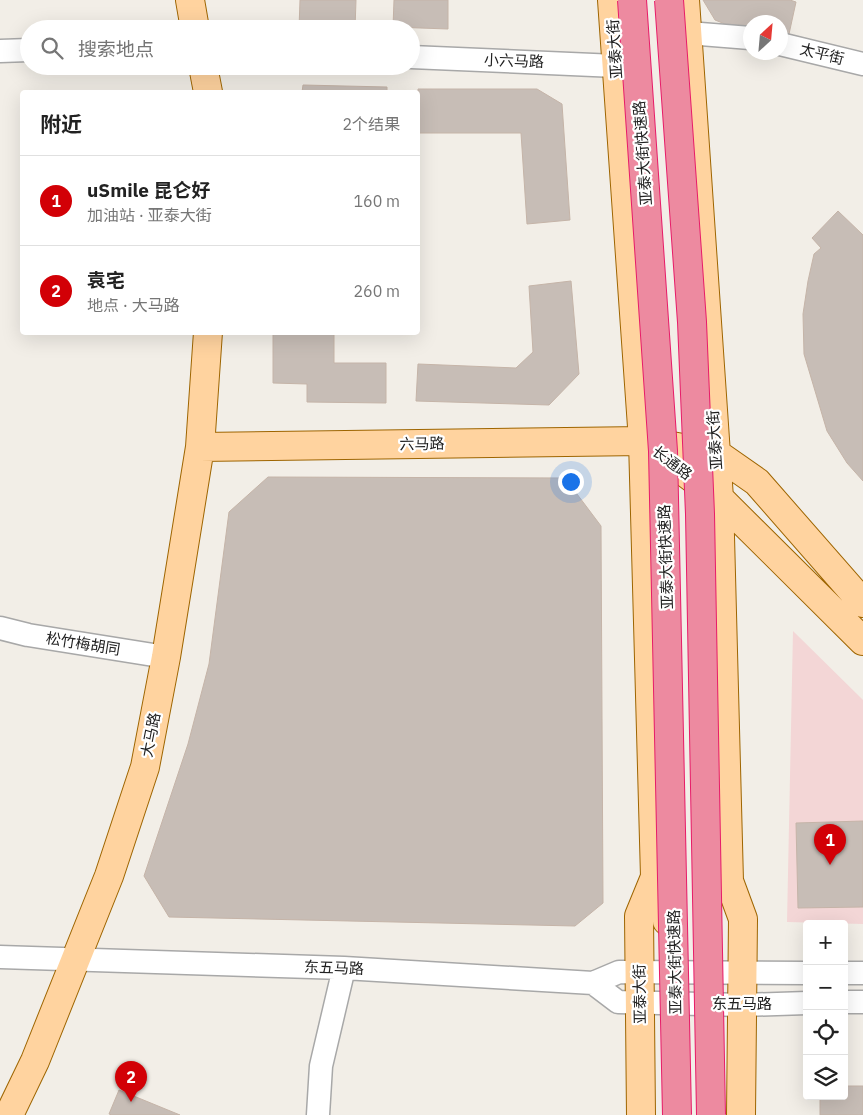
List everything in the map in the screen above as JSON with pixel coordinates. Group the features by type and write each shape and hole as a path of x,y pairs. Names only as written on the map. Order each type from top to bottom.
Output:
{"highway":[{"name":"亚泰大街快速路","path":"632,0 663,451 677,1115"},
{"path":"669,0 692,322 700,514 711,1115"}],"main road":[{"path":"190,0 193,20"},
{"name":"亚泰大街","path":"612,0 643,441 655,877 667,908 670,1115"},
{"name":"亚泰大街","path":"685,0 717,454 729,881 743,919 744,973 741,1115"},
{"path":"205,75 208,90"},
{"name":"大马路","path":"10,1115 34,1061 109,876 145,767 166,657 200,447 208,335"},
{"name":"长通路","path":"643,441 717,454 757,482 863,603"},
{"name":"长通路","path":"643,441 719,498 863,640"},
{"name":"六马路","path":"200,447 643,441"},
{"name":"亚泰大街","path":"641,1115 639,916 655,877"},
{"name":"亚泰大街","path":"717,1115 714,920 729,881"}],"street":[{"path":"688,33 743,37"},
{"name":"太平街","path":"788,46 863,64"},
{"path":"0,51 20,50"},
{"name":"小六马路","path":"420,57 616,66"},
{"name":"松竹梅胡同","path":"0,628 28,635 166,657"},
{"name":"东五马路","path":"0,957 344,968 593,982 619,972 803,973"},
{"path":"318,1115 321,1066 344,968"},
{"path":"848,973 863,973"},
{"name":"东五马路","path":"593,982 618,1002 743,1005 803,1003"},
{"path":"848,1002 863,1002"}],"shaded area":[{"path":"793,631 863,700 863,924 848,924 848,920 787,922"}],"building":[{"path":"300,0 356,0 355,20 299,20"},
{"path":"394,0 448,0 448,29 420,28 420,20 393,20"},
{"path":"703,0 790,0 796,2 789,34 788,15 743,15 743,27 735,28 715,20"},
{"path":"303,85 387,87 387,90 302,90"},
{"path":"537,89 562,104 570,220 527,224 521,133 420,133 420,90 418,90"},
{"path":"838,211 863,235 863,481 847,463 827,431 804,354 803,314 808,281 814,254 821,248 812,238"},
{"path":"571,281 579,374 549,405 416,401 418,364 516,368 533,352 529,286"},
{"path":"273,335 334,335 334,363 386,363 386,403 307,402 307,384 273,383"},
{"path":"268,477 565,478 601,526 603,903 575,926 169,917 144,876 188,744 209,664 229,512"},
{"path":"863,821 863,907 798,908 796,823"},
{"path":"848,1086 863,1086 863,1115 820,1115 820,1100 848,1100"},
{"path":"119,1090 180,1115 109,1114"}],"place":[{"name":"uSmile 昆仑好","path":"830,865"},
{"name":"袁宅","path":"131,1102"}]}
